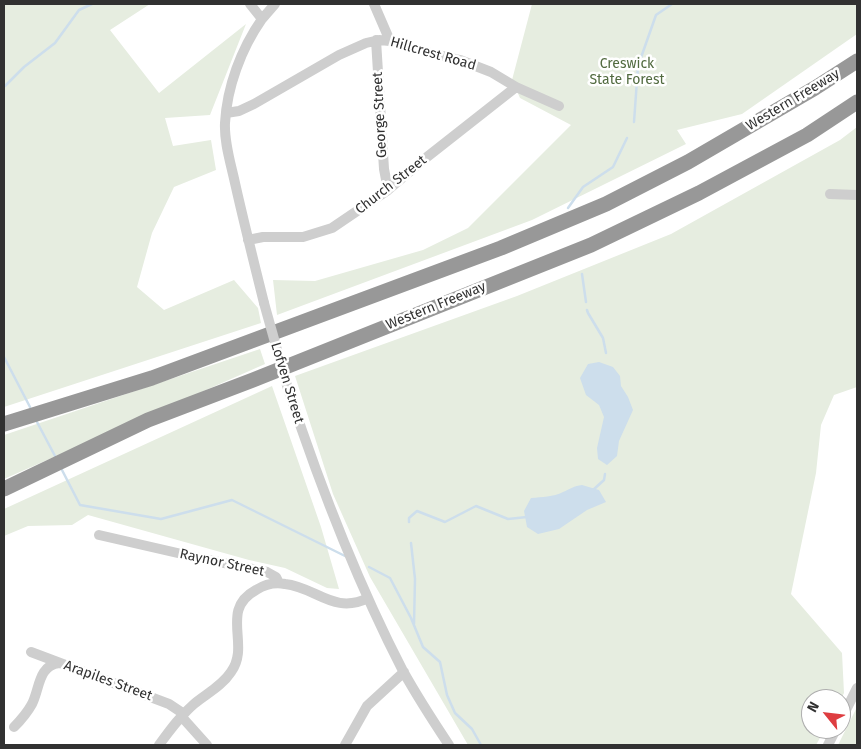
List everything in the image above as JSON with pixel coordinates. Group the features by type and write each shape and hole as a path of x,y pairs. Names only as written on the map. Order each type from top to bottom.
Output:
{"highway":[{"name":"Western Freeway","path":"4,424 152,378 492,251 606,204 688,162 815,88 857,61"},
{"name":"Western Freeway","path":"4,489 148,420 253,380 591,244 716,184 807,135 857,102"}],"street":[{"path":"250,4 262,19"},
{"name":"Lofven Street","path":"275,4 251,36 232,85 226,113 226,143 248,240 288,389 328,505 368,598 404,672 449,745"},
{"path":"375,4 390,41"},
{"name":"Hillcrest Road","path":"226,113 239,111 254,104 339,55 376,40 390,41 410,48 460,60 495,74 516,87 559,106"},
{"name":"George Street","path":"376,40 384,169 388,190"},
{"name":"Church Street","path":"248,240 263,237 303,237 320,233 335,226 388,190 426,157 516,87"},
{"path":"830,194 857,195"},
{"name":"Raynor Street","path":"99,535 187,556 267,572 276,577 278,583 298,586 337,603 354,604 368,598"},
{"path":"159,745 182,715 224,680 233,670 238,654 237,614 241,602 258,588 278,583"},
{"name":"Arapiles Street","path":"31,652 169,704 182,715 207,745"},
{"path":"14,727 33,702 44,670 49,666 59,663"},
{"path":"345,745 367,706 404,672"},
{"path":"851,700 857,688"}],"green space":[{"path":"4,4 150,4 110,30 159,93 246,24 210,115 165,118 173,146 211,140 216,170 174,187 152,233 137,287 164,310 234,280 258,308 261,323 4,407"},
{"name":"Creswick State Forest","path":"532,4 857,4 857,34 742,114 677,130 686,144 532,220 277,315 273,280 315,281 423,250 468,228 571,125 520,98 512,80"},
{"path":"857,127 857,387 834,395 821,425 816,473 791,594 842,653 844,689 801,689 801,739 819,739 816,745 468,745 370,577 333,494 295,376 517,296 671,234 840,140"},
{"path":"260,349 265,364 4,479 4,435"},
{"path":"272,386 321,527 339,589 327,588 285,568 249,560 88,515 72,525 28,526 4,536 4,509"},
{"path":"857,707 857,745 838,745 841,739 851,739 851,719"}],"water":[{"path":"599,362 613,367 620,376 621,386 633,410 619,441 617,456 607,465 598,459 597,448 604,417 599,405 586,395 580,378 588,364"},
{"path":"582,485 599,490 606,502 587,510 559,529 538,534 527,527 524,511 531,498 555,495"}],"waterway":[{"path":"5,86 24,67 55,43 79,10 92,4"},
{"path":"634,122 638,66 656,15 672,4"},
{"path":"568,208 583,187 613,167 627,138"},
{"path":"582,274 586,302"},
{"path":"587,310 603,338 606,353"},
{"path":"4,357 30,407"},
{"path":"37,422 55,456"},
{"path":"62,470 80,505 161,519 232,500 345,556"},
{"path":"593,490 604,480 605,474"},
{"path":"409,522 409,518 417,511 445,522 476,506 508,519 527,517"},
{"path":"411,543 415,579 414,624"},
{"path":"369,567 390,578 411,618 423,647 440,662 447,695 455,713 472,729 481,745"}]}
